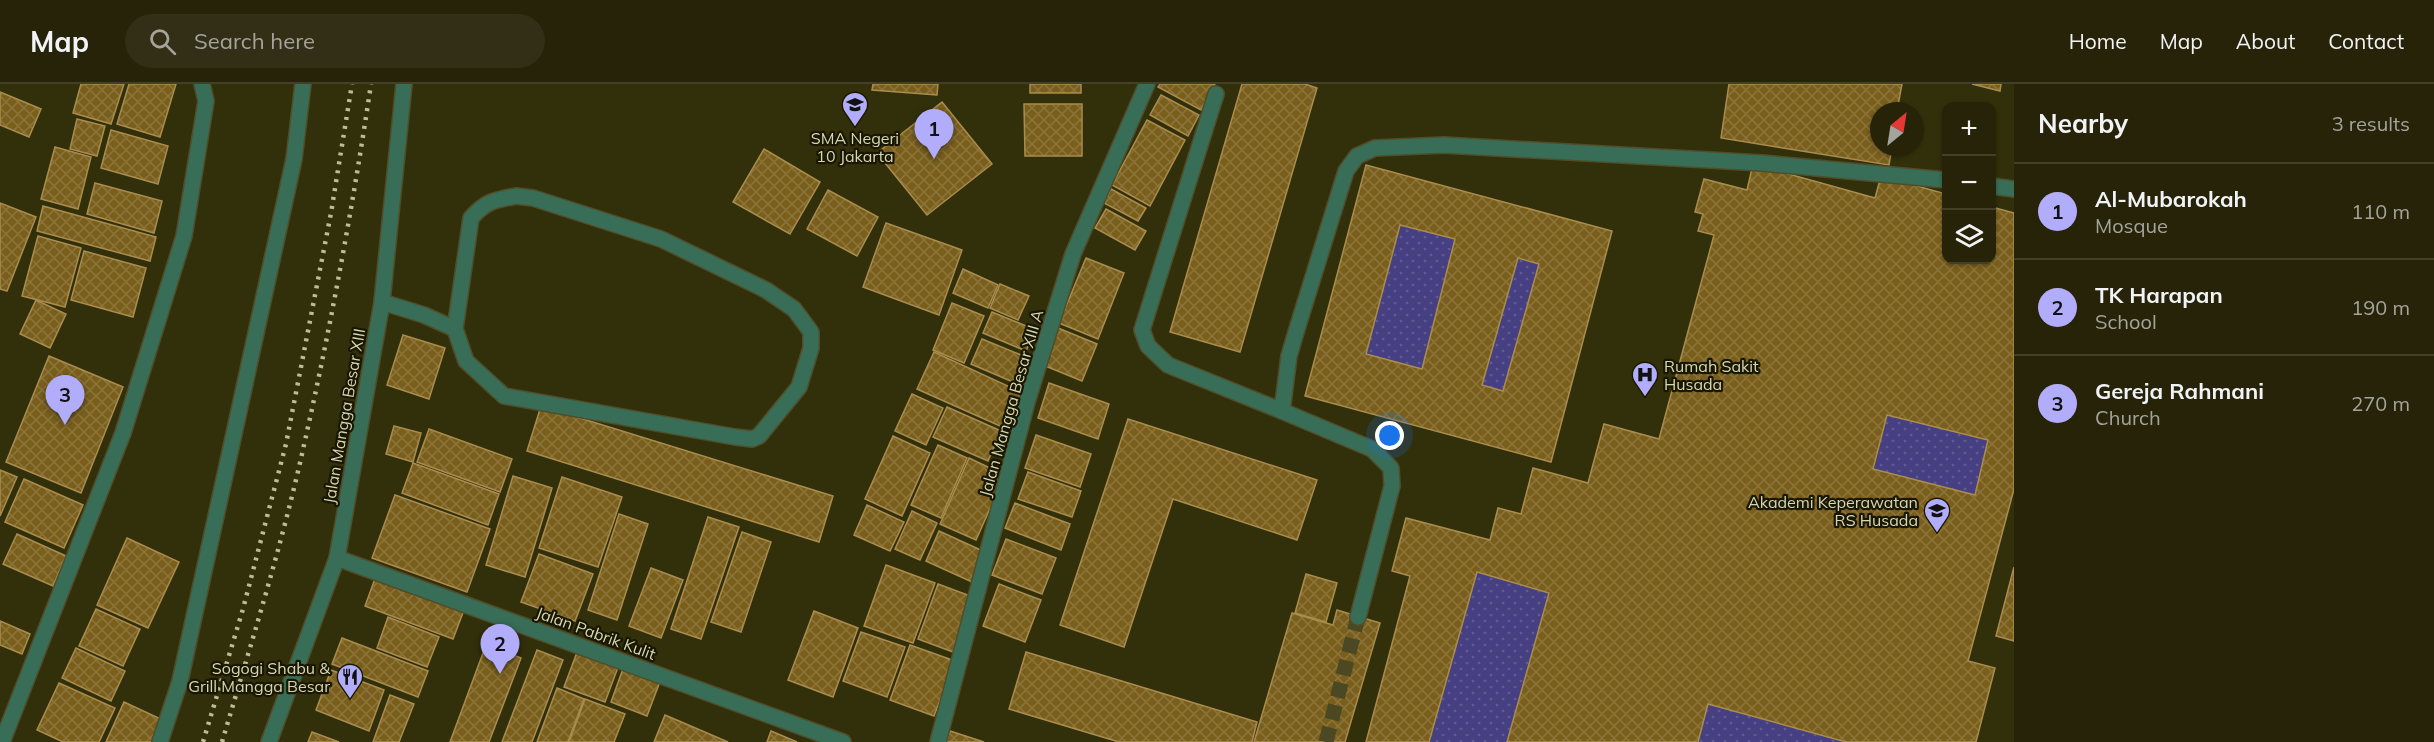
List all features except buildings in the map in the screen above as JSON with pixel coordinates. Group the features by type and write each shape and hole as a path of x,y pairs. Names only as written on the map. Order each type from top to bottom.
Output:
{"street":[{"path":"3,742 123,433 181,247 206,101 202,84"},
{"path":"160,742 180,681 294,159 303,84"},
{"name":"Jalan Mangga Besar XIII","path":"269,742 337,558 382,302 404,84"},
{"name":"Jalan Mangga Besar XIII A","path":"938,742 1028,402 1073,254 1147,84"},
{"path":"1216,94 1142,330 1148,346 1168,365 1372,449 1391,468 1392,486 1358,617"},
{"path":"1282,411 1289,356 1346,171 1357,156 1375,148 1467,146 1762,163 1942,180"},
{"path":"1996,187 2014,189"},
{"path":"382,302 424,315 455,329 466,361 504,396 752,439 765,431 799,387 811,348 811,332 794,309 766,290 661,239 533,198 516,196 493,200 482,206 471,218 455,329"},
{"name":"Jalan Pabrik Kulit","path":"337,558 843,742"}],"shaded area":[{"path":"1400,225 1455,239 1422,369 1366,354"},
{"path":"1518,258 1539,264 1503,391 1482,385"},
{"path":"1887,415 1988,440 1975,495 1874,469"},
{"path":"1477,572 1549,593 1507,742 1429,742"},
{"path":"1708,704 1846,742 1698,742"}],"tunnel":[{"path":"1326,742 1358,617"}],"railway":[{"path":"203,742 243,609 286,444 331,213 352,84"},
{"path":"222,742 276,557 304,445 341,265 371,84"}],"place":[{"name":"SMA Negeri 10 Jakarta","path":"855,128"},
{"name":"Al-Mubarokah","path":"934,159"},
{"name":"Rumah Sakit Husada","path":"1645,398"},
{"name":"Gereja Rahmani","path":"65,425"},
{"name":"Akademi Keperawatan RS Husada","path":"1937,534"},
{"name":"TK Harapan","path":"500,674"},
{"name":"Sogogi Shabu & Grill Mangga Besar","path":"350,700"}]}
